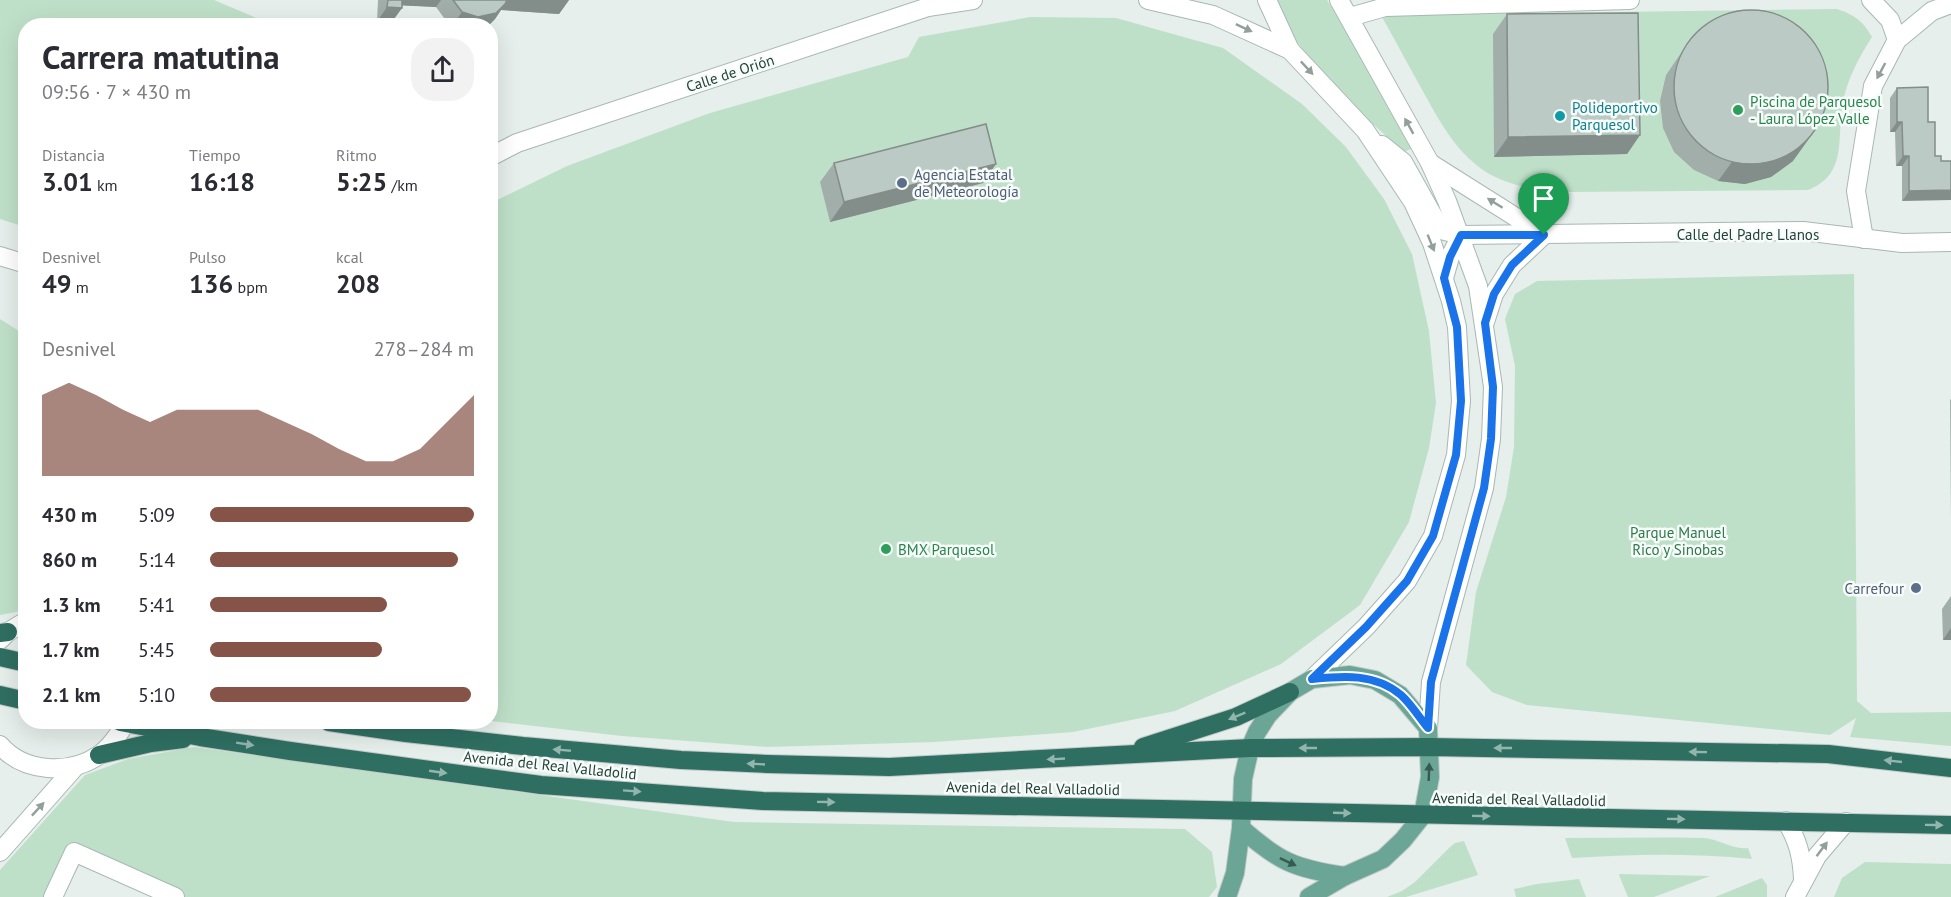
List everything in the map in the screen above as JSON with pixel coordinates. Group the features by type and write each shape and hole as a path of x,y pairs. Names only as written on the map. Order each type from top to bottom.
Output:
{"highway":[{"path":"0,657 18,661"},
{"path":"1114,756 1236,717 1290,692"},
{"path":"0,695 18,699"},
{"name":"Avenida del Real Valladolid","path":"159,729 200,737 540,785 763,801 1241,819 1423,815 1951,825"},
{"name":"Avenida del Real Valladolid","path":"374,729 523,746 681,760 889,767 1250,748 1430,747 1828,754 1951,768"},
{"path":"99,755 151,743 200,737"}],"main road":[{"path":"1227,897 1235,873 1243,779 1250,748 1268,715 1290,692 1312,679 1350,675 1375,680 1400,695 1428,728 1430,777 1423,815 1403,840 1383,859 1345,876 1309,897"},
{"path":"1241,819 1266,850 1286,861 1311,871 1345,876"}],"street":[{"name":"Calle de Orión","path":"498,154 517,143 916,11 973,0"},
{"path":"1148,0 1210,7 1290,50 1365,130 1403,162 1442,230 1461,235"},
{"path":"1268,0 1290,50"},
{"path":"1339,0 1430,163 1461,235 1478,286 1493,387 1491,439 1484,488 1431,682 1428,728"},
{"path":"1350,17 1385,7 1630,0"},
{"path":"1871,0 1890,20 1898,40"},
{"path":"1863,238 1856,191 1861,147 1873,86 1898,40 1932,11 1951,4"},
{"path":"1312,679 1366,627 1407,581 1433,536 1456,455 1461,401 1457,327 1444,278 1432,243 1413,202 1365,130"},
{"path":"1430,163 1544,235 1512,265 1494,294 1485,323"},
{"name":"Calle del Padre Llanos","path":"1461,235 1803,231 1902,243 1951,242"},
{"path":"1444,278 1450,257 1461,235"},
{"path":"0,256 18,262"},
{"path":"3,635 18,626"},
{"path":"0,745 24,762 58,769 76,766 99,755 110,745 120,729"},
{"path":"0,852 76,766"},
{"path":"1786,821 1802,856 1803,879"},
{"path":"1795,897 1817,856 1846,822"},
{"path":"53,897 74,852 175,897"}],"green space":[{"path":"0,0 214,0 256,18 18,18 18,225 0,219"},
{"path":"1277,0 1327,0 1411,149 1404,152 1331,84 1295,38"},
{"path":"1837,9 1858,19 1872,37 1854,68 1845,92 1835,164 1830,174 1821,183 1808,190 1570,192 1537,189 1505,181 1475,164 1456,144 1433,110 1382,17 1384,15"},
{"path":"1030,17 1116,18 1223,48 1302,104 1346,147 1384,199 1412,254 1429,331 1436,403 1429,448 1409,522 1360,605 1281,664 1175,711 1073,732 935,742 767,747 622,736 498,722 498,200 567,166 710,113 908,57 919,37"},
{"name":"Parque Manuel Rico y Sinobas","path":"1854,274 1857,701 1871,713 1951,712 1951,746 1850,737 1856,718 1830,735 1527,705 1492,692 1466,665 1476,592 1506,497 1514,447 1515,366 1505,319 1515,294 1537,281"},
{"path":"0,319 18,331 18,612 0,615"},
{"path":"194,747 734,822 1185,829 1212,852 1217,887 1209,897 163,897 74,852 53,897 0,897 0,870 85,775 128,759"},
{"path":"1565,838 1704,838 1748,848 1752,859 1662,855 1572,858"},
{"path":"1464,841 1478,875 1406,897 1387,897 1415,882 1449,848 1455,843"},
{"path":"1865,862 1951,864 1951,897 1834,897 1842,878"},
{"path":"1619,874 1710,876 1654,897 1628,897"},
{"path":"1762,878 1767,885 1767,897 1715,897"},
{"path":"1579,879 1586,897 1516,897 1514,889 1537,884"}],"building":[{"path":"388,0 402,0 402,8 387,7"},
{"path":"453,0 507,0 496,13 478,17 462,12"},
{"name":"Piscina de Parquesol - Laura López Valle","path":"1751,10 1766,11 1781,16 1806,32 1822,57 1827,72 1827,102 1822,117 1806,142 1781,158 1766,163 1751,164 1736,163 1721,158 1696,142 1680,117 1675,102 1674,87 1675,72 1680,57 1696,32 1721,16 1736,11"},
{"name":"Polideportivo Parquesol","path":"1638,13 1640,135 1508,137 1507,14"},
{"path":"1928,87 1928,122 1935,122 1935,156 1941,156 1941,161 1951,161 1951,190 1909,191 1909,156 1903,156 1902,122 1897,122 1897,88"},
{"path":"986,124 996,164 844,202 834,163"}],"place":[{"name":"Piscina de Parquesol - Laura López Valle","path":"1738,110"},
{"name":"Polideportivo Parquesol","path":"1560,116"},
{"name":"Agencia Estatal de Meteorología","path":"902,183"},
{"name":"BMX Parquesol","path":"886,549"},
{"name":"Carrefour","path":"1916,588"}],"route":[{"path":"1461,235 1544,235 1512,265 1494,294 1485,323 1493,387 1491,439 1484,488 1470,548 1431,682 1428,728 1400,695 1375,680 1350,675 1312,679 1347,647 1407,581 1433,536 1456,455 1461,401 1457,327 1444,278 1450,257 1461,235"}]}
